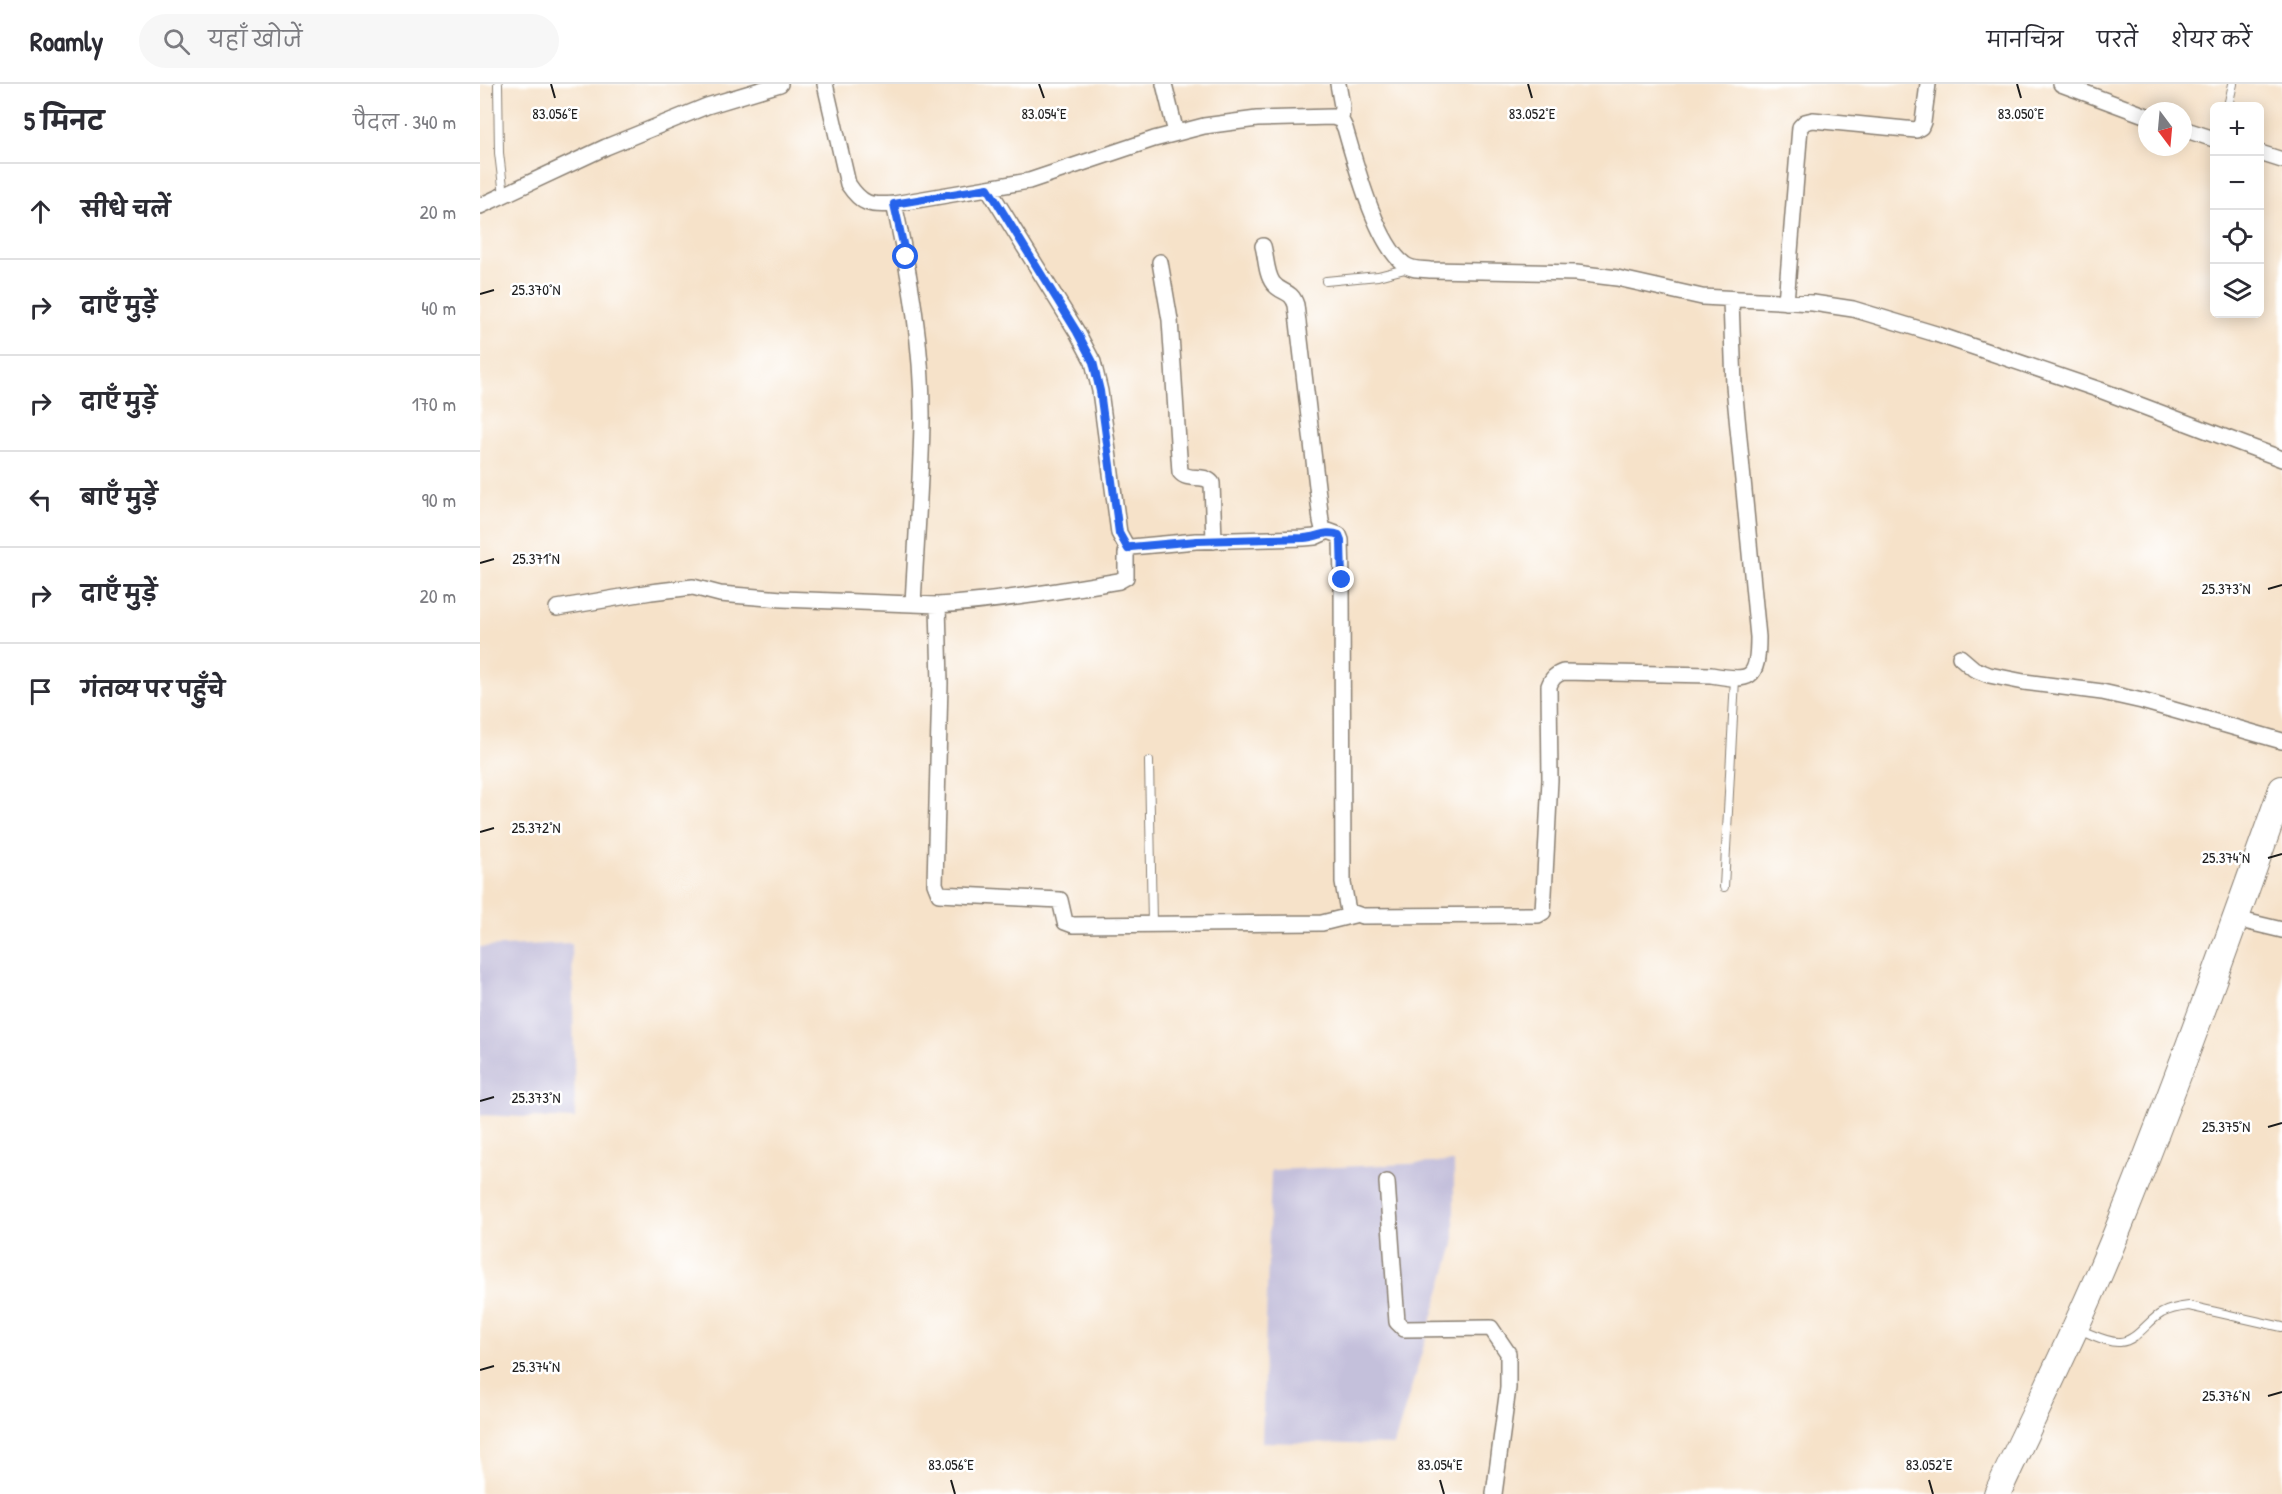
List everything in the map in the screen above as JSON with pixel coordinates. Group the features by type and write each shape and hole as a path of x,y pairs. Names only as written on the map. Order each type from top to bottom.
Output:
{"highway":[{"path":"1997,1494 2075,1329 2115,1235 2236,919 2282,789"}],"street":[{"path":"480,206 606,147 707,106 780,84"},
{"path":"825,84 848,184 857,197 866,203 878,206 1038,178 1154,139 1204,126 1257,119 1333,117 1341,120"},
{"path":"1164,84 1176,133"},
{"path":"1338,84 1342,106 1341,120 1368,202 1389,247 1401,262 1410,268 1576,273 1617,278 1702,297 1813,303 1853,309 1888,318 2100,390 2282,459"},
{"path":"1786,302 1800,127 1805,122 1813,120 1916,130 1921,128 1923,122 1928,84"},
{"path":"2061,84 2138,113"},
{"path":"2192,132 2210,138"},
{"path":"2264,155 2282,160"},
{"path":"988,188 1077,332 1093,362 1100,391 1119,533 1128,549"},
{"path":"894,204 914,304 922,420 913,604"},
{"path":"1263,246 1273,284 1293,297 1296,305 1322,521 1326,532"},
{"path":"1160,262 1170,320 1180,472 1186,477 1206,478 1212,483 1214,541"},
{"path":"938,605 940,683 935,884 936,890 945,896 1060,900 1065,922 1073,925 1322,923 1354,915 1375,917 1538,915 1543,912 1550,780 1549,686 1551,679 1563,672 1711,675 1735,679 1750,674 1755,669 1758,659 1758,637 1734,386 1731,300"},
{"path":"557,608 651,592 693,588 720,594 938,605 1024,596 1119,581 1126,577 1126,554 1131,547 1304,538 1316,537 1326,532 1339,535 1342,580 1343,883 1348,911 1354,915"},
{"path":"1960,657 1974,669 1989,675 2102,692 2142,701 2282,741"},
{"path":"2236,919 2282,930"},
{"path":"1387,1182 1397,1322 1404,1329 1491,1328 1508,1353 1508,1388 1494,1494"}],"lane":[{"path":"498,84 499,153 504,195"},
{"path":"2229,102 2233,84"},
{"path":"1326,281 1378,276 1410,268"},
{"path":"1724,887 1735,679"},
{"path":"1149,761 1152,924"},
{"path":"2075,1329 2121,1342 2130,1338 2161,1313 2189,1306 2282,1327"}],"shaded area":[{"path":"572,943 575,1119 480,1115 480,947"},
{"path":"1454,1162 1454,1245 1394,1445 1262,1442 1271,1170"}],"route":[{"path":"906,257 894,204 988,188 1077,332 1093,362 1100,391 1119,533 1128,549 1197,541 1304,538 1316,537 1326,532 1335,533 1341,540 1342,580"}]}
